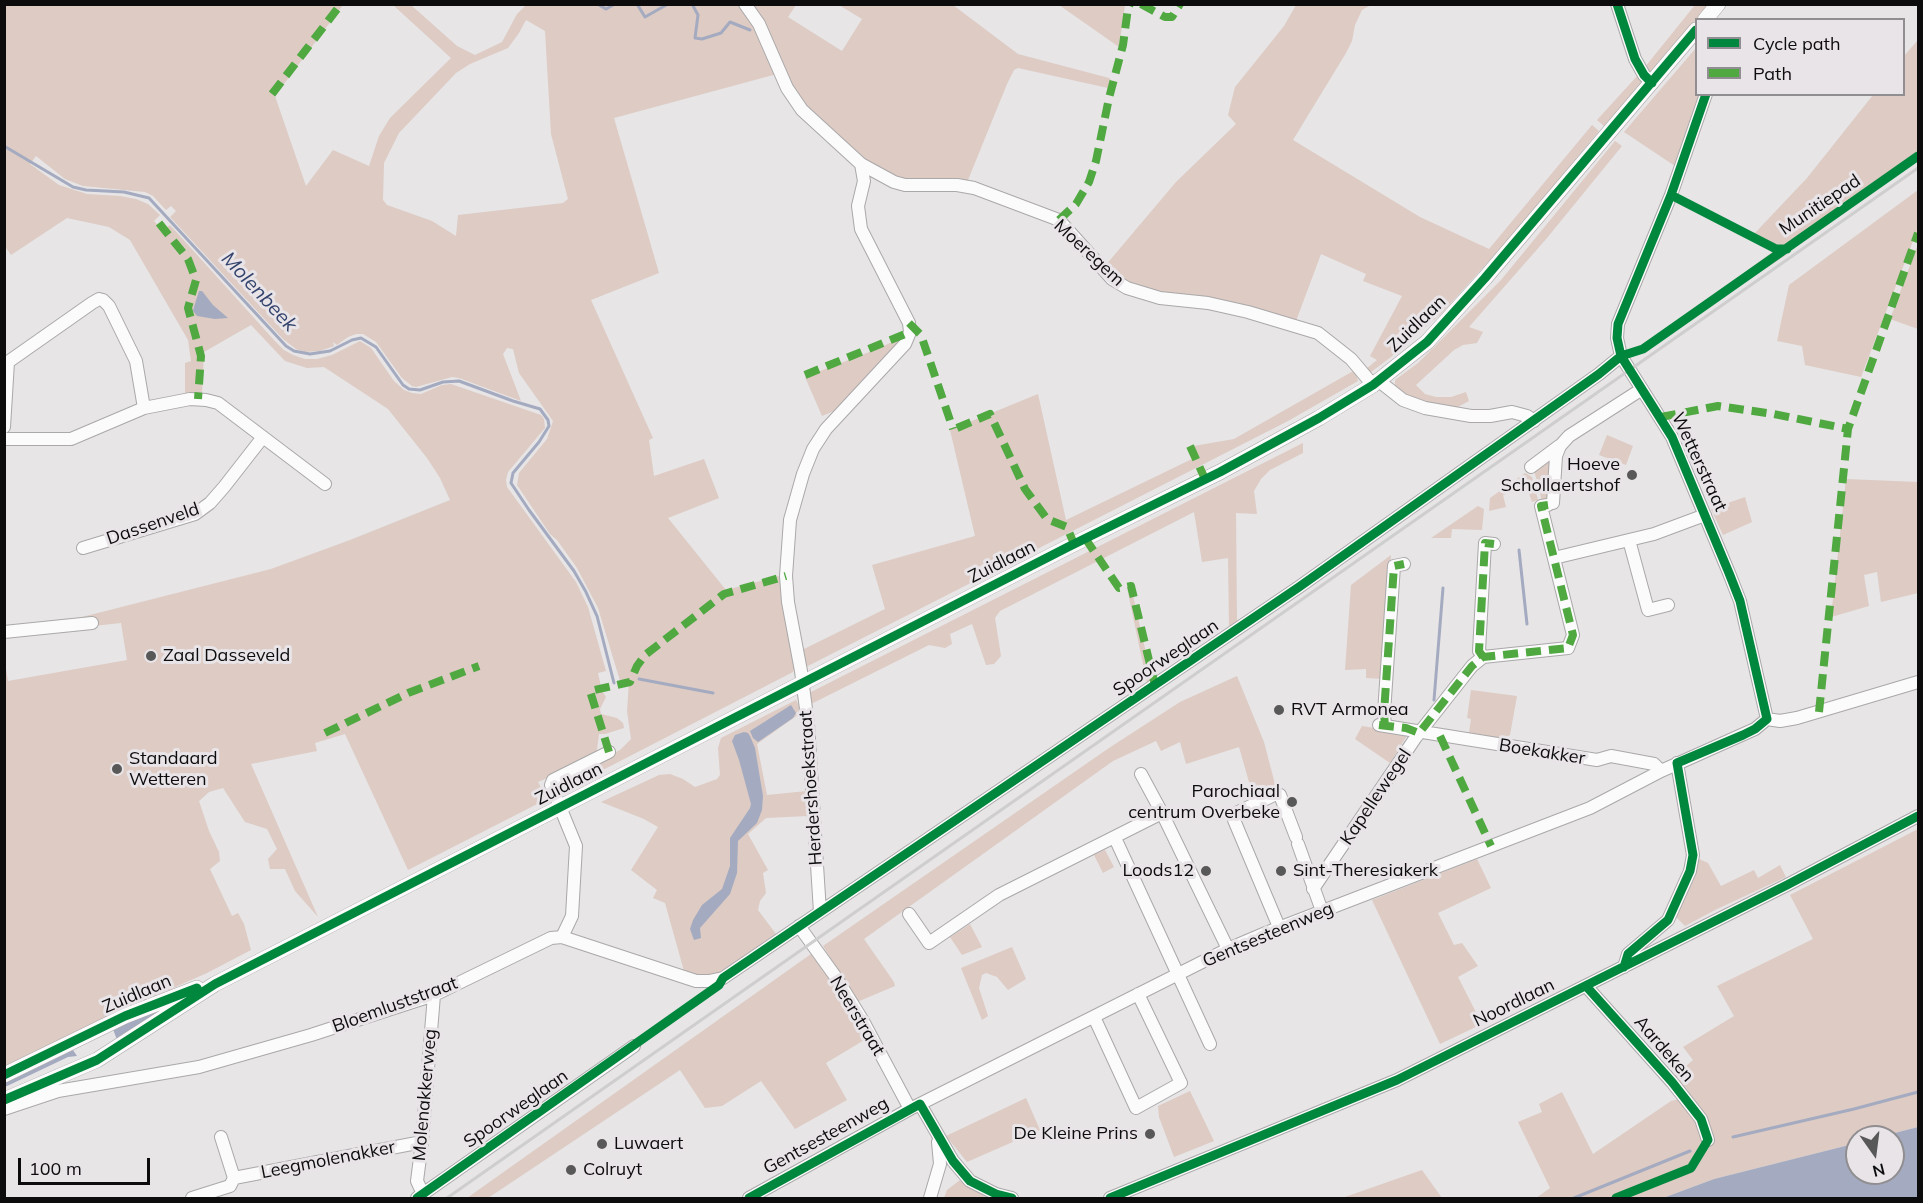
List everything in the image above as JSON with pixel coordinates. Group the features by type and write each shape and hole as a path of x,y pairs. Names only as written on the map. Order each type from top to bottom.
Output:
{"main road":[{"path":"1707,18 1718,4"},
{"name":"Zuidlaan","path":"4,1100 55,1085 215,984 1068,547 1220,472 1319,418 1376,383 1427,342 1695,31"},
{"name":"Zuidlaan","path":"4,1076 156,1002 215,984"},
{"name":"Zuidlaan","path":"55,1085 59,1071 93,1055 94,1044 89,1041 74,1041"}],"street":[{"path":"745,4 759,24 787,88 802,110 861,164"},
{"path":"1617,4 1635,59 1644,75 1652,83"},
{"name":"Wetterstraat","path":"1705,96 1671,195 1618,324 1617,338 1621,356 1672,437 1740,602 1767,718"},
{"name":"Moeregem","path":"861,164 894,182 919,186 957,185 974,188 1059,220 1104,271 1127,288 1160,298 1208,303 1248,312 1318,333 1334,344 1376,383 1402,400 1425,408 1471,416 1490,416 1512,412 1527,416 1534,421"},
{"name":"Herdershoekstraat","path":"820,912 813,777 803,683 789,611 786,576 788,537 793,505 813,449 826,429 905,344 910,332 906,314 861,229 858,206 864,181 861,164"},
{"path":"4,427 8,362 99,299 109,306 136,361 144,408"},
{"name":"Spoorweglaan","path":"562,937 696,981 723,978 1299,587 1534,421 1621,356"},
{"path":"1531,467 1560,446 1569,436 1642,389"},
{"path":"4,440 71,439 144,408 190,399 206,400 218,403 325,484"},
{"name":"Dassenveld","path":"83,548 195,514 210,503 224,488 263,437"},
{"path":"1419,733 1472,666 1483,657 1568,648 1573,635 1541,506 1550,504 1556,456 1560,446"},
{"path":"1554,558 1654,534 1705,514"},
{"path":"1629,540 1648,610 1668,604"},
{"path":"1483,657 1479,651 1485,543 1494,544"},
{"name":"Kapellewegel","path":"1313,889 1419,733 1406,728 1382,726 1394,566 1404,564"},
{"path":"4,632 92,624"},
{"path":"1767,718 1780,721 1797,718 1918,682"},
{"name":"Gentsesteenweg","path":"749,1198 768,1194 915,1106 1228,949 1279,927 1590,808 1677,763 1755,729 1767,718"},
{"name":"Boekakker","path":"1419,733 1597,760 1611,756 1654,764 1661,771"},
{"path":"562,937 572,916 576,846 551,785 553,780 609,752"},
{"path":"1624,967 1628,954 1668,920 1685,885 1693,855 1677,763"},
{"path":"1141,774 1228,949"},
{"path":"1279,927 1234,820 1234,814 1274,795 1280,795 1322,911"},
{"path":"909,914 929,943 999,895 1162,813"},
{"name":"Noordlaan","path":"1110,1198 1397,1080 1624,967 1918,816"},
{"path":"1115,838 1210,1044"},
{"path":"1668,920 1684,936"},
{"name":"Neerstraat","path":"799,926 835,976 915,1106"},
{"name":"Bloemluststraat","path":"4,1109 55,1085 219,1062 434,995 543,941 562,937"},
{"name":"Aardeken","path":"1586,986 1672,1082 1701,1119 1708,1140"},
{"path":"1094,1017 1136,1108 1181,1083 1138,994"},
{"name":"Molenakkerweg","path":"420,1196 417,1181 434,995"},
{"name":"Spoorweglaan","path":"420,1196 634,1046"},
{"path":"915,1106 953,1161 970,1180 997,1196 1012,1198"},
{"path":"221,1137 234,1178"},
{"path":"930,1198 940,1164 938,1137"},
{"name":"Leegmolenakker","path":"192,1198 230,1186 234,1178 422,1142"}],"shaded area":[{"path":"4,5 343,5 275,96 306,186 333,150 369,166 379,136 390,118 451,58 393,5 411,5 457,46 475,55 502,42 517,14 526,5 739,5 762,41 777,74 614,118 659,273 591,300 653,438 649,440 654,476 704,459 719,498 668,518 726,590 783,575 795,667 793,672 562,791 560,787 562,779 620,750 631,739 627,711 629,682 621,684 598,608 577,568 550,534 517,485 519,473 547,439 553,421 519,373 513,349 507,348 503,354 521,401 452,377 416,387 412,386 402,378 376,342 363,334 348,337 337,345 333,342 334,346 320,351 304,352 296,349 283,339 170,217 176,211 171,206 166,210 153,196 145,192 83,186 65,179 36,156 30,164 59,185 87,194 120,196 148,204 160,215 154,221 163,231 170,225 274,340 293,355 305,359 317,359 332,355 360,341 371,348 394,381 404,390 421,394 442,385 451,384 541,415 545,428 508,472 507,487 576,582 588,607 606,671 598,673 602,691 606,697 600,709 601,714 617,718 623,723 624,728 599,734 596,757 538,782 547,799 408,870 345,734 315,743 317,751 251,764 318,917 295,891 285,869 270,869 268,859 277,849 267,829 245,822 223,788 209,792 199,801 219,852 220,861 210,869 232,916 238,913 244,924 251,950 5,1069 5,663 8,681 127,660 121,623 84,627 82,617 271,569 450,500 427,458 388,409 324,367 307,368 285,361 251,325 204,352 202,394 185,395 185,363 191,361 188,340 130,240 109,227 67,218 11,255 4,245","holes":["526,20 545,31 551,134 568,199 563,203 458,215 456,236 432,221 387,205 383,200 384,163 399,133 456,73 470,64 508,48"]},
{"path":"749,5 796,5 788,17 842,51 862,19 839,5 953,5 1018,54 1111,80 1108,88 1018,68 1014,70 1007,84 968,180 911,181 890,177 856,153 797,97"},
{"path":"1059,5 1125,5 1119,47"},
{"path":"1296,5 1371,5 1362,10 1346,53 1293,140 1420,217 1489,249 1592,125 1599,131 1516,231 1442,313 1371,372 1366,369 1377,360 1370,356 1402,296 1363,281 1366,274 1321,254 1296,321 1152,291 1124,282 1105,266 1176,182 1236,124 1228,115 1235,87 1284,26"},
{"path":"1695,5 1709,5 1698,18 1695,18 1695,22 1651,74 1645,67"},
{"path":"1918,40 1918,153 1787,245 1782,247 1776,245 1754,234 1807,178 1872,96 1905,96 1905,55"},
{"path":"1695,49 1695,96 1701,96 1675,166 1624,132"},
{"path":"1638,75 1644,81 1604,126 1597,120"},
{"path":"1615,141 1622,146 1547,238 1469,327 1483,332 1477,343 1463,345 1454,350 1416,385 1425,394 1436,397 1451,397 1466,392 1469,401 1454,409 1403,396 1395,388 1395,380 1418,363 1501,280"},
{"path":"1918,190 1918,228 1861,377 1805,365 1802,346 1777,341 1789,285"},
{"path":"1918,244 1918,329 1890,319"},
{"path":"1775,250 1789,253 1719,300 1715,294"},
{"path":"905,336 839,409 822,416 805,377"},
{"path":"1355,370 1358,381 1288,421 804,668 800,651 885,609 872,565 975,536 950,430 1038,394 1066,520 1192,459 1188,447 1234,439"},
{"path":"1607,435 1633,446 1626,465 1599,455"},
{"path":"1303,443 1303,453 1270,470 1261,479 1254,491 1257,514 1236,513 1237,622 1229,627 1228,558 1202,562 1194,512 1000,611 995,618 1001,656 994,664 986,665 972,624 950,634 952,644 945,648 929,645 809,705 811,692"},
{"path":"1556,452 1551,500 1542,501 1534,470"},
{"path":"1525,473 1532,477 1538,500 1532,502 1527,488 1503,495 1506,507 1489,511 1490,498"},
{"path":"1846,479 1918,482 1918,593 1881,602 1877,572 1864,575 1869,606 1831,617"},
{"path":"1745,497 1752,522 1723,535 1711,509"},
{"path":"1478,506 1484,509 1482,530 1452,529 1451,538 1431,538"},
{"path":"1391,555 1384,679 1366,678 1366,669 1345,670 1351,585"},
{"path":"1131,587 1152,679 1147,683 1127,588"},
{"path":"1237,676 1264,742 1276,788 1253,796 1239,747 1186,764 1180,742 1161,751 1156,741 1113,761 864,939 895,986 857,1002 823,946 1109,748 1180,702"},
{"path":"1471,690 1517,696 1510,735 1497,742 1468,739 1471,719 1467,718"},
{"path":"796,700 802,712 757,744 767,795 807,791 808,816 766,818 748,834 768,870 763,873 766,893 760,901 758,910 776,934 718,974 705,976 684,971 665,903 653,898 657,890 631,870 658,827 601,802 659,775 670,774 695,787 717,779 720,775 718,748 721,738"},
{"path":"1362,726 1405,733 1406,737 1390,763 1355,739"},
{"path":"1918,829 1918,1127 1905,1130 1905,1125 1845,1125 1845,1146 1714,1179 1663,1198 1536,1198 1550,1188 1518,1122 1542,1112 1539,1104 1562,1092 1593,1154 1671,1101 1679,1099 1673,1077 1693,1060 1683,1047 1734,1016 1717,986 1813,939 1790,895"},
{"path":"1105,850 1114,867 1103,873 1094,855"},
{"path":"1697,858 1708,863 1721,886 1754,870 1758,878 1780,865 1786,877 1685,926 1676,917 1693,881"},
{"path":"1477,859 1491,888 1438,913 1454,945 1462,943 1478,966 1458,977 1482,1024 1440,1044 1372,900"},
{"path":"970,924 982,947 962,955 950,937"},
{"path":"1012,947 1026,979 1008,990 997,977 986,973 982,975 979,988 988,1016 982,1020 961,968"},
{"path":"811,954 839,993 866,1039 826,1063 847,1100 795,1129 761,1081 722,1106 705,1108 680,1070 488,1198 467,1198"},
{"path":"1190,1091 1214,1141 1174,1157 1159,1117 1158,1106"},
{"path":"1026,1098 1040,1130 967,1162 946,1136"},
{"path":"1422,1170 1442,1198 1342,1198"},
{"path":"960,1180 987,1198 944,1198 947,1190"}],"water":[{"path":"199,291 202,291 228,318 215,319 197,316 193,311"},
{"path":"791,705 796,713 793,718 758,742 753,738 750,731"},
{"path":"748,733 755,748 763,796 762,810 757,823 738,841 737,873 730,894 700,928 701,938 694,940 690,929 693,920 702,905 722,889 730,866 730,838 751,804 732,741 735,735"},
{"path":"160,1010 117,1040 113,1029"},
{"path":"73,1050 77,1056 68,1057 5,1087 5,1083"},
{"path":"1918,1127 1918,1198 1663,1198 1714,1179 1845,1146 1845,1185 1905,1185 1905,1130"}],"waterway":[{"path":"599,5 606,9 615,4"},
{"path":"637,4 645,17 668,4"},
{"path":"692,4 698,15 695,38 702,39 721,33 730,22 750,30"},
{"name":"Molenbeek","path":"4,146 73,187 124,192 149,198 286,346 294,351 310,354 330,351 361,338 376,347 403,385 409,389 420,390 443,382 459,381 540,409 548,420 549,426 513,473 511,483 574,571 586,592 597,616 614,683"},
{"path":"1519,550 1527,624"},
{"path":"1434,700 1443,588"},
{"name":"Molenbeek","path":"639,679 713,693"},
{"path":"1733,1137 1918,1092"},
{"path":"1574,1198 1690,1151"}],"railway":[{"path":"447,1198 1918,168"}],"marked path":[{"path":"272,94 341,4"},
{"path":"1059,220 1076,204 1089,182 1096,161 1123,45 1130,4"},
{"path":"1141,4 1165,17 1172,17 1180,4"},
{"path":"159,223 188,259 196,280 188,308 201,356 198,399"},
{"path":"1819,712 1848,429 1918,233"},
{"path":"909,323 921,335 953,429"},
{"path":"805,375 910,332"},
{"path":"1661,417 1718,406 1774,414 1848,429"},
{"path":"957,428 990,414 1025,489 1047,519 1067,527 1074,544"},
{"path":"1190,446 1205,479"},
{"path":"1379,725 1406,728 1419,733 1472,666 1483,657 1568,648 1573,635 1541,506 1548,505"},
{"path":"1085,538 1119,588 1131,586 1155,685"},
{"path":"1483,657 1479,651 1485,543 1494,544"},
{"path":"1385,726 1394,566 1404,564"},
{"path":"609,752 590,691 630,682 645,655 724,594 786,576"},
{"path":"325,733 408,693 479,666"},
{"path":"1440,736 1491,846"}],"cycle path":[{"path":"1617,4 1635,59 1644,75 1652,83"},
{"path":"4,1100 97,1060 215,984 1068,547 1220,472 1319,418 1373,385 1427,342 1485,278 1695,31"},
{"path":"1624,967 1628,954 1668,920 1690,871 1693,855 1677,763 1743,735 1767,719 1740,601 1729,573 1672,437 1621,356 1617,338 1618,324 1671,195 1705,96"},
{"name":"Munitiepad","path":"417,1198 719,985 723,978 1299,587 1599,374 1621,356 1643,349 1918,156"},
{"name":"Munitiepad","path":"1671,195 1776,249 1787,249"},
{"path":"1110,1198 1397,1080 1787,885 1918,816"},
{"path":"1586,986 1672,1082 1701,1119 1708,1140 1691,1168 1616,1198"},
{"path":"4,1075 125,1016 197,988"},
{"path":"749,1198 920,1104 953,1161 970,1181 996,1194 1012,1198"}],"place":[{"name":"Hoeve Schollaertshof","path":"1632,475"},
{"name":"Zaal Dasseveld","path":"151,656"},
{"name":"RVT Armonea","path":"1279,710"},
{"name":"Standaard Wetteren","path":"117,769"},
{"name":"Parochiaal centrum Overbeke","path":"1292,802"},
{"name":"Loods12","path":"1206,871"},
{"name":"Sint-Theresiakerk","path":"1281,871"},
{"name":"De Kleine Prins","path":"1150,1134"},
{"name":"Luwaert","path":"602,1144"},
{"name":"Colruyt","path":"571,1170"}]}
